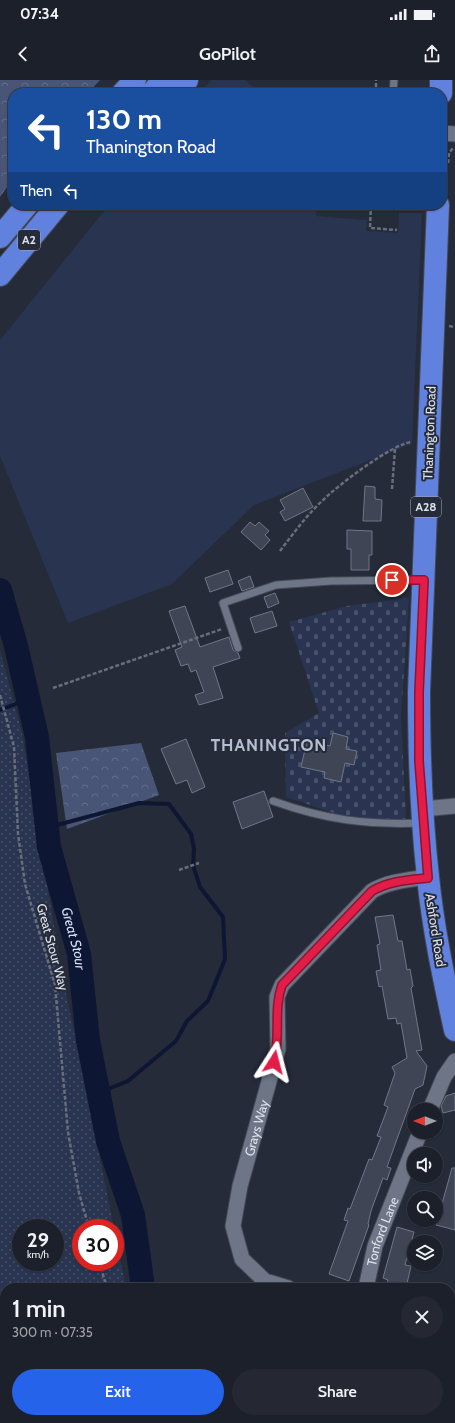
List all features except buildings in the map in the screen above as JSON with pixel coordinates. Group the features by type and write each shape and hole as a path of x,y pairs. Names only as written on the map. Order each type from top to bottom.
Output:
{"highway":[{"path":"127,88 134,80"},
{"path":"156,88 163,80"},
{"path":"179,88 187,80"},
{"name":"A2","path":"0,237 23,210"},
{"name":"A2","path":"0,275 54,210"},
{"name":"Thanington Road","path":"428,878 419,761 419,692 438,210"},
{"name":"Ashford Road","path":"428,878 437,943 455,1030"}],"street":[{"path":"423,816 455,806"},
{"name":"Grays Way","path":"272,1283 265,1281 242,1258 232,1226 240,1186 278,1049 277,997 282,985 372,891 396,882 428,878"},
{"path":"433,1103 444,1077 455,1061"},
{"name":"Tonford Lane","path":"367,1283 375,1246 417,1139"}],"lane":[{"path":"238,648 223,603 276,585 331,581 424,580"},
{"path":"273,801 304,812 342,820 374,824 423,816"}],"path":[{"path":"447,163 449,153 455,147"},
{"path":"371,210 370,228 397,230"},
{"path":"280,550 322,500 365,468 395,448 410,442 428,442"},
{"path":"392,489 395,448"},
{"path":"53,688 230,626"},
{"name":"Great Stour Way","path":"0,695 14,747 18,834 25,884 55,985 68,1132 79,1193 86,1219"},
{"path":"179,870 199,863"},
{"path":"102,1271 105,1283"}],"green space":[{"path":"0,80 100,80 93,88 8,88 8,186 0,197"},
{"path":"211,80 245,80 254,88 204,88"},
{"path":"105,210 316,210 316,216 367,220 366,231 398,233 399,213 422,213 412,444 254,505 172,584 68,623 0,456 0,340"},
{"path":"409,598 401,716 406,819 366,820 340,815 286,797 285,733 319,713 289,622 347,606"},
{"path":"0,650 22,733 61,968 112,1219 72,1219 72,1271 123,1271 125,1283 0,1283"},
{"path":"141,743 159,795 67,829 56,753"}],"waterway":[{"name":"Great Stour","path":"0,590 16,646 37,737 49,847 79,954 88,1040 108,1141 133,1215 142,1283"},
{"path":"0,710 29,699"},
{"path":"46,828 139,803 169,804 191,834 194,849 193,865 200,887 223,917 225,959 208,1001 187,1021 176,1041 128,1081 98,1093"}],"district":[{"name":"THANINGTON","path":"269,745"}],"route":[{"path":"274,1062 278,1049 277,997 282,985 372,891 396,882 428,878 419,761 419,692 424,580 392,580"}]}
